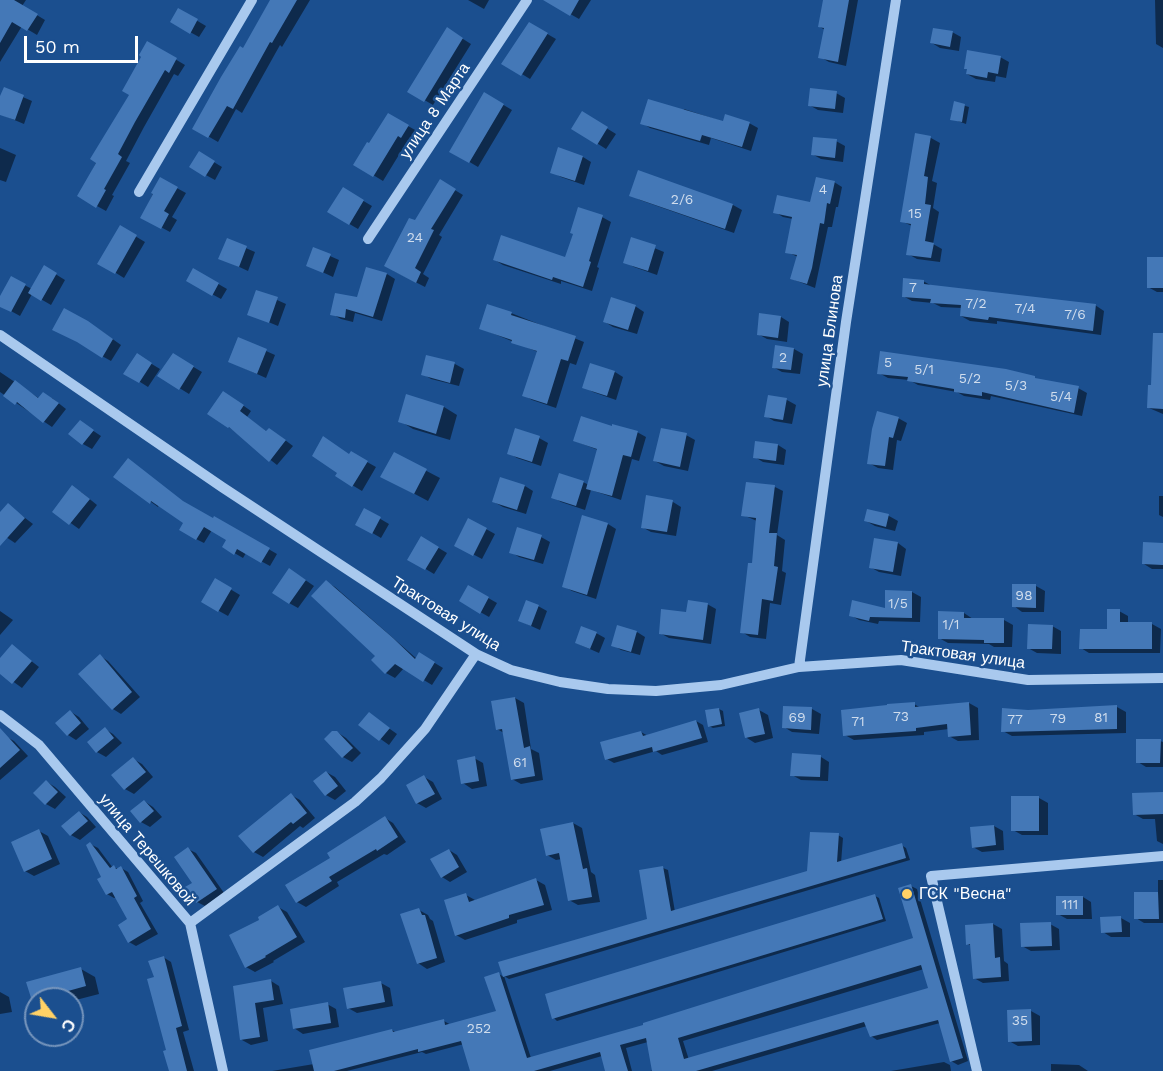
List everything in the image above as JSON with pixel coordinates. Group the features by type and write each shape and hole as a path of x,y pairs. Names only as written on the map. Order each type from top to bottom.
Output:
{"street":[{"path":"140,192 252,0"},
{"name":"улица 8 Марта","path":"368,239 527,0"},
{"name":"улица Блинова","path":"799,667 846,322 896,0"},
{"name":"Трактовая улица","path":"0,335 222,487 476,654 511,670 560,682 608,689 656,691 721,685 799,667 901,660 1028,680 1163,678"},
{"path":"190,923 355,802 368,790 425,729 476,654"},
{"name":"улица Терешковой","path":"0,715 39,745 190,923 223,1071"},
{"path":"977,1071 931,876 1163,856"}],"building":[{"path":"0,0 14,0 38,14 27,31 12,22 0,43"},
{"path":"270,0 297,0 272,43 270,42 233,109 227,106 208,138 192,129 221,77 240,46 243,48"},
{"path":"543,0 579,0 570,16"},
{"path":"823,0 849,0 838,62 818,58 824,28 818,27"},
{"path":"178,8 198,19 190,34 170,22"},
{"path":"529,22 548,33 521,76 501,64"},
{"path":"447,27 463,38 424,102 407,92"},
{"path":"933,28 953,31 950,47 930,43"},
{"path":"147,41 177,58 169,73 165,70 135,122 118,154 122,157 96,208 77,196 96,163 90,159 129,95 122,91"},
{"path":"967,50 1001,56 998,74 988,72 987,78 966,74 967,69 964,69"},
{"path":"4,87 24,95 15,120 0,115 0,96"},
{"path":"810,88 837,91 835,109 808,106"},
{"path":"484,92 504,104 469,163 449,152"},
{"path":"648,99 723,121 725,114 750,122 742,147 702,135 700,141 640,124"},
{"path":"954,101 965,104 962,122 950,120"},
{"path":"582,111 608,127 597,145 571,129"},
{"path":"388,113 409,125 401,138 398,136 373,177 353,165"},
{"path":"915,133 931,136 924,176 928,177 925,204 931,205 925,241 934,243 931,258 906,255 911,224 900,222"},
{"path":"813,137 837,139 835,158 811,155"},
{"path":"558,147 583,156 575,181 550,173"},
{"path":"199,151 215,161 205,177 189,167"},
{"path":"638,170 733,204 725,229 629,196"},
{"path":"160,177 178,187 164,211 169,214 161,229 140,218"},
{"path":"816,177 835,181 830,204 827,203 824,224 820,223 807,284 790,279 797,255 785,253 792,217 773,213 777,195 810,202"},
{"path":"440,179 456,189 431,229 434,230 415,268 421,272 416,283 384,266 409,218 415,220"},
{"path":"343,187 364,200 349,225 327,212"},
{"path":"578,207 603,215 583,287 553,277 552,280 493,260 501,235 565,257 573,234 570,233"},
{"path":"120,225 137,235 115,274 97,264"},
{"path":"631,237 656,245 648,271 623,263"},
{"path":"227,238 247,246 239,267 218,259"},
{"path":"313,247 331,254 323,273 306,266"},
{"path":"1147,257 1163,257 1163,288 1147,288"},
{"path":"44,265 57,273 41,301 28,293"},
{"path":"366,267 387,273 373,317 346,309 345,318 330,315 335,293 357,297"},
{"path":"193,268 219,283 212,296 186,281"},
{"path":"11,276 26,284 11,312 0,307 0,296"},
{"path":"903,278 924,280 924,284 1096,304 1093,331 989,317 988,320 960,316 961,305 930,303 931,299 902,297"},
{"path":"256,290 278,297 269,323 247,315"},
{"path":"611,297 636,305 628,330 603,322"},
{"path":"487,304 512,312 511,315 576,336 568,361 561,359 547,404 522,396 537,351 479,329"},
{"path":"64,308 88,321 113,339 102,358 52,330"},
{"path":"759,313 781,316 778,338 757,335"},
{"path":"1153,333 1163,333 1163,409 1147,408 1148,385 1151,385"},
{"path":"238,337 267,349 257,374 228,362"},
{"path":"775,345 794,348 791,370 772,368"},
{"path":"880,351 1006,369 1035,376 1035,378 1079,386 1074,413 982,392 982,396 954,392 954,389 907,381 908,377 877,374"},
{"path":"137,353 152,363 139,383 123,374"},
{"path":"173,353 194,366 179,390 157,376"},
{"path":"426,355 455,362 450,383 421,375"},
{"path":"590,363 615,371 607,396 582,388"},
{"path":"15,380 38,398 43,392 59,403 43,423 17,402 15,405 3,396"},
{"path":"223,391 244,405 240,411 266,431 269,428 286,440 269,462 229,427 207,414"},
{"path":"406,394 444,406 436,434 398,422"},
{"path":"768,395 787,398 783,420 764,417"},
{"path":"877,411 899,417 893,438 889,437 885,466 867,464"},
{"path":"581,416 638,431 631,457 623,455 612,496 586,489 597,449 573,441"},
{"path":"80,420 94,430 82,445 68,434"},
{"path":"515,428 540,436 532,462 507,454"},
{"path":"661,428 687,433 680,467 653,461"},
{"path":"323,436 349,454 351,451 368,461 352,487 335,476 337,473 312,456"},
{"path":"755,441 778,444 776,461 753,458"},
{"path":"394,452 427,469 414,494 380,477"},
{"path":"128,458 183,501 270,548 261,563 237,549 234,555 222,547 226,540 204,527 196,540 179,530 183,523 151,501 150,504 113,477"},
{"path":"559,473 584,481 576,506 551,498"},
{"path":"500,477 525,485 517,510 492,502"},
{"path":"746,482 775,485 769,533 777,533 774,566 778,567 773,601 762,599 758,635 740,633 748,563 752,563 756,518 741,516"},
{"path":"72,485 90,499 69,525 52,512"},
{"path":"646,495 673,500 667,532 641,528"},
{"path":"8,503 25,518 0,546 0,512"},
{"path":"364,508 381,517 372,534 355,525"},
{"path":"867,509 889,514 886,527 864,521"},
{"path":"582,515 608,523 587,595 562,587"},
{"path":"468,518 487,528 473,556 454,546"},
{"path":"517,527 542,535 534,560 509,553"},
{"path":"421,536 439,547 425,570 407,560"},
{"path":"874,538 898,542 893,572 869,568"},
{"path":"1143,542 1163,543 1163,565 1142,564"},
{"path":"289,568 306,580 289,604 272,593"},
{"path":"215,578 232,588 218,612 201,602"},
{"path":"326,580 415,659 419,652 435,662 423,682 395,664 385,674 371,660 375,656 311,596"},
{"path":"1012,584 1036,584 1036,608 1012,607"},
{"path":"468,585 489,597 480,614 459,601"},
{"path":"885,590 912,591 912,618 870,617 869,621 849,616 852,600 885,608"},
{"path":"526,600 539,605 531,626 518,621"},
{"path":"688,600 708,603 703,640 659,634 661,609 686,612"},
{"path":"1107,609 1120,609 1120,622 1152,622 1152,649 1079,649 1080,629 1107,629"},
{"path":"938,611 964,612 964,618 1004,618 1004,643 938,639"},
{"path":"1028,624 1053,625 1052,649 1027,649"},
{"path":"617,625 637,631 631,652 611,646"},
{"path":"581,626 597,632 590,649 575,643"},
{"path":"12,644 32,661 12,684 0,674 0,658"},
{"path":"100,654 132,692 112,710 78,674"},
{"path":"515,697 524,748 530,746 535,776 511,780 502,729 496,730 491,701"},
{"path":"915,702 915,707 969,702 971,735 948,737 947,724 916,728 916,731 843,736 841,710"},
{"path":"1117,705 1117,729 1001,732 1002,708 1028,710"},
{"path":"783,706 812,707 811,730 782,728"},
{"path":"719,708 722,724 708,727 705,710"},
{"path":"759,708 765,734 745,738 739,713"},
{"path":"70,710 81,723 67,736 55,723"},
{"path":"369,712 390,728 379,741 358,725"},
{"path":"696,720 702,738 653,752 652,747 605,760 600,742 641,731 643,736"},
{"path":"105,727 114,738 96,753 87,742"},
{"path":"0,728 20,750 0,768"},
{"path":"332,731 337,731 353,748 342,758 324,739"},
{"path":"1136,739 1161,739 1160,763 1136,763"},
{"path":"792,753 821,755 820,777 790,776"},
{"path":"475,756 479,781 461,784 457,760"},
{"path":"133,757 146,772 124,790 111,775"},
{"path":"326,771 338,786 325,796 313,781"},
{"path":"424,775 435,794 416,804 406,785"},
{"path":"46,780 58,792 45,805 33,793"},
{"path":"1163,792 1163,814 1133,815 1132,793"},
{"path":"291,793 307,813 293,824 291,822 253,853 238,836"},
{"path":"1011,796 1039,796 1039,831 1011,831"},
{"path":"144,800 154,811 140,823 130,811"},
{"path":"79,811 88,821 70,836 61,826"},
{"path":"385,816 398,837 329,877 332,881 296,903 285,885 330,858 327,853"},
{"path":"573,822 583,869 587,868 592,897 568,901 559,853 546,856 540,829"},
{"path":"994,825 996,845 972,848 970,827"},
{"path":"39,829 52,859 24,872 11,842"},
{"path":"810,832 839,833 837,862 902,843 906,858 503,977 498,962 647,919 639,870 663,866 671,911 807,871"},
{"path":"90,842 110,868 114,865 116,869 121,866 137,896 134,898 151,929 128,943 118,925 127,919 112,892 106,895 97,879 101,877 86,845"},
{"path":"188,847 217,889 196,903 185,887 192,883 174,857"},
{"path":"449,849 459,867 441,878 430,859"},
{"path":"536,878 544,905 509,915 509,918 455,936 444,900 466,893 469,902"},
{"path":"911,884 963,1058 950,1062 938,1020 870,1037 864,1022 696,1071 652,1071 646,1038 620,1045 628,1071 605,1071 600,1052 534,1071 470,1071 461,1041 418,1052 418,1049 334,1071 314,1071 309,1050 392,1029 393,1032 444,1019 445,1025 496,1011 484,977 499,972 527,1058 643,1025 643,1023 913,938 898,888","holes":["921,965 928,988 684,1059 678,1038"]},
{"path":"1134,892 1158,892 1159,919 1134,919"},
{"path":"875,894 883,919 552,1019 545,994"},
{"path":"1056,896 1083,896 1083,915 1056,915"},
{"path":"278,905 297,937 245,968 229,935 259,920 258,917"},
{"path":"419,908 422,915 425,915 437,958 417,964 400,914"},
{"path":"1121,916 1122,932 1101,933 1100,917"},
{"path":"1051,922 1052,946 1021,947 1020,923"},
{"path":"993,923 995,958 1000,957 1001,977 973,979 970,944 966,945 965,925"},
{"path":"164,956 182,1026 176,1028 187,1071 169,1071 163,1051 166,1050 147,979 154,977 148,961"},
{"path":"81,967 86,986 28,987 26,982"},
{"path":"271,979 274,1000 255,1003 260,1037 240,1040 233,986"},
{"path":"381,981 385,1002 347,1009 343,988"},
{"path":"328,1002 331,1023 293,1029 290,1009"},
{"path":"1031,1009 1032,1041 1008,1042 1007,1010"}],"place":[{"name":"ГСК \"Весна\"","path":"907,894"}]}
